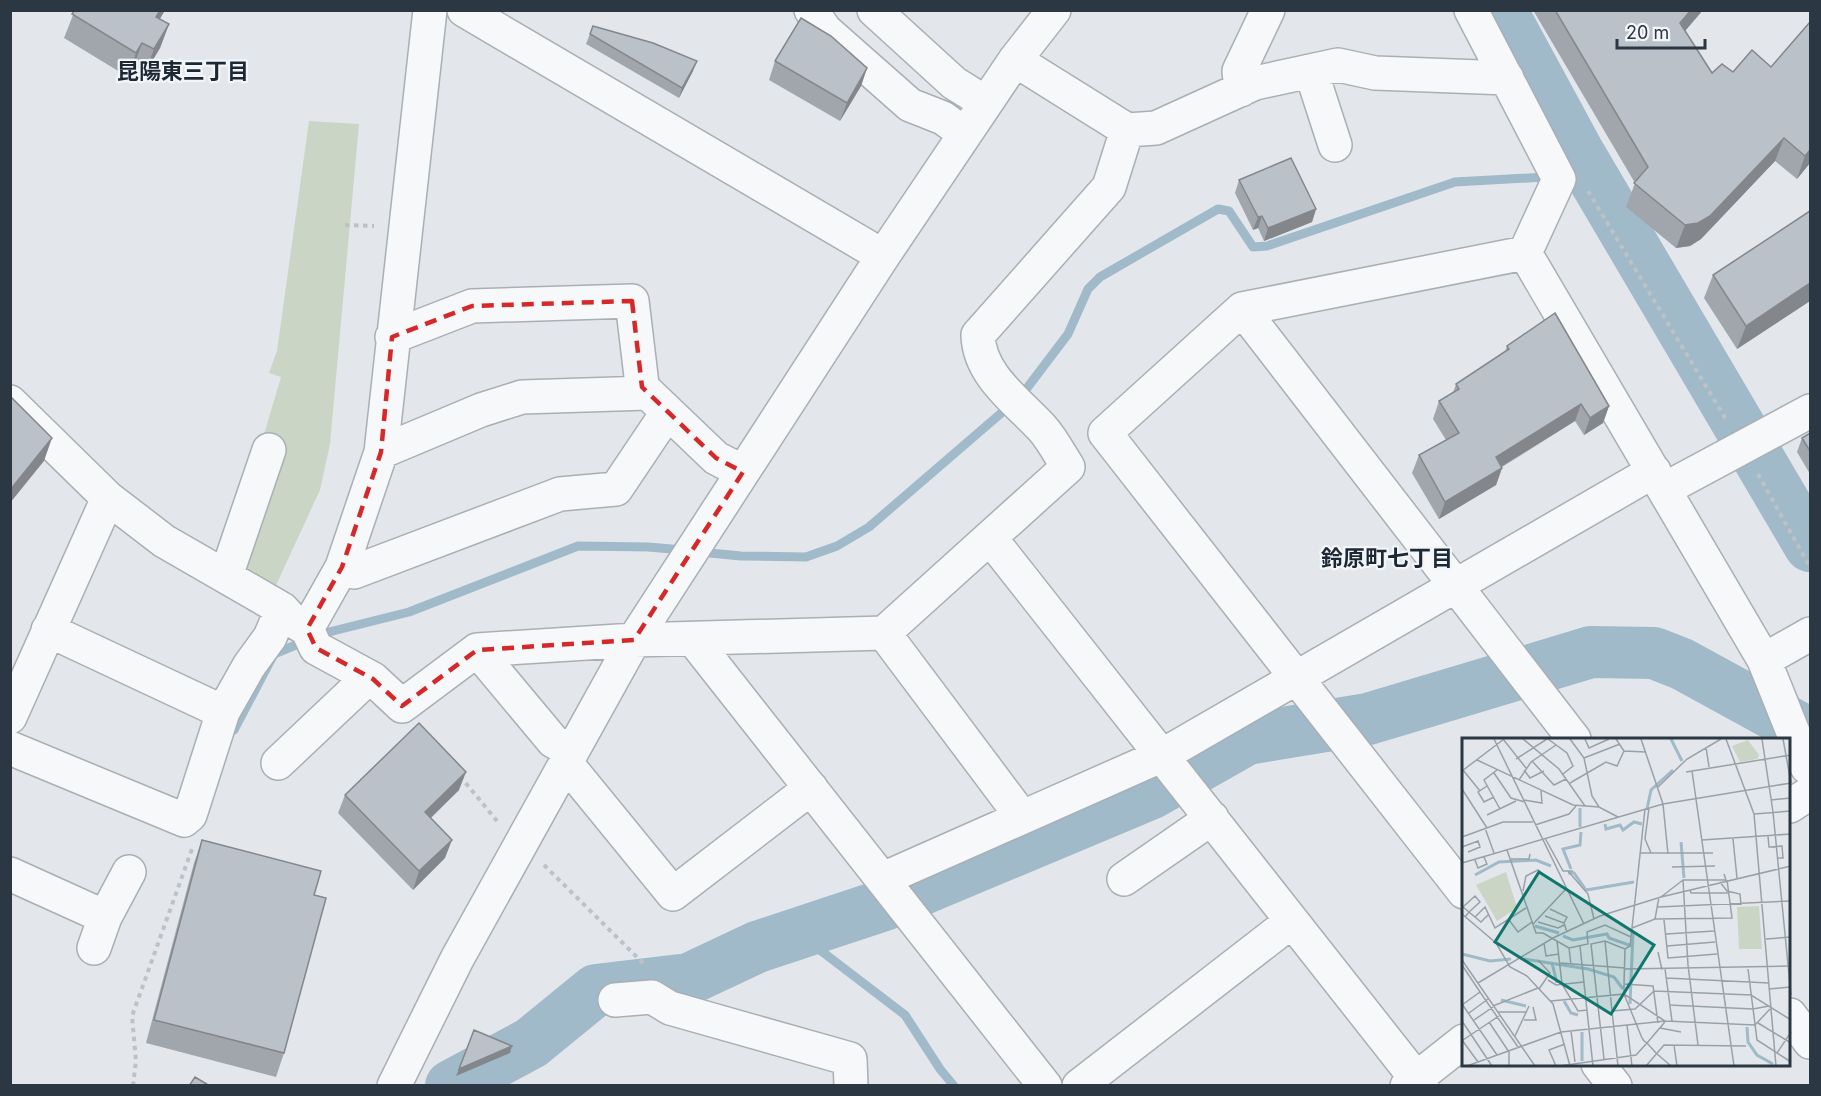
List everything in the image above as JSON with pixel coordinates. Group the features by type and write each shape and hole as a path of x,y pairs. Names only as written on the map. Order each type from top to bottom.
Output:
{"street":[{"path":"307,629 342,567 381,452 430,10"},
{"path":"464,10 883,256"},
{"path":"811,10 825,30 910,105 943,118 965,134"},
{"path":"874,10 954,83 986,103"},
{"path":"394,1086 457,959 634,640 883,256 1015,60 1054,10"},
{"path":"1241,90 1239,70 1268,10"},
{"path":"1471,10 1559,179 1525,253"},
{"path":"1015,60 1127,130 1156,128 1255,83 1338,65 1375,73 1507,78"},
{"path":"1311,71 1335,145"},
{"path":"1068,467 1044,430 1006,395 978,352 978,335 1109,187 1127,130"},
{"path":"10,402 108,498 165,541 282,609 293,621 307,629 316,648 369,677 402,706 477,650 634,640 884,633 991,539 1242,309 1525,253"},
{"path":"1525,253 1764,660 1807,767 1810,769"},
{"path":"392,337 472,306 632,301 655,403 716,458 743,472"},
{"path":"1242,309 1573,738"},
{"path":"381,452 481,410 522,397 655,403"},
{"path":"342,567 354,572 560,494 616,489 655,403"},
{"path":"894,892 1022,817 1174,769 1297,679 1455,585 1660,480 1743,447 1810,411"},
{"path":"1105,434 1462,889"},
{"path":"226,576 269,450"},
{"path":"10,717 108,498"},
{"path":"991,539 1174,769 1415,1083 1462,1043"},
{"path":"10,748 184,820 190,815 223,712 249,666 270,637 282,609"},
{"path":"48,630 223,712"},
{"path":"884,633 1022,817"},
{"path":"1764,660 1810,634"},
{"path":"693,639 1045,1086"},
{"path":"477,650 569,757 673,894 811,788"},
{"path":"278,763 369,677"},
{"path":"1791,805 1810,793"},
{"path":"1124,879 1212,818"},
{"path":"94,948 105,917 129,872"},
{"path":"10,874 105,917"},
{"path":"1079,1086 1292,921"},
{"path":"615,1000 652,998 670,1008 850,1059 851,1086"},
{"path":"1791,1016 1810,1042"},
{"path":"1599,1066 1615,1086"}],"path":[{"path":"1559,179 1580,177 1743,447 1810,567"},
{"path":"133,1086 136,1061 132,1016 198,833 184,820"}],"highlighted area":[{"path":"632,301 642,387 716,458 743,472 634,640 477,650 402,706 373,679 316,648 307,629 342,567 381,452 392,337 472,306"}],"green space":[{"path":"309,121 359,124 330,444 320,490 272,594 235,576 262,441 281,377 269,373 277,351"}],"building":[{"path":"75,10 160,10 156,17 169,24 154,49 142,43 136,53 72,14"},
{"path":"1555,10 1691,10 1680,23 1712,73 1722,64 1733,72 1752,50 1771,67 1810,22 1810,150 1805,156 1784,138 1710,216 1698,223 1685,225 1634,183 1648,167"},
{"path":"801,18 831,36 867,68 847,103 775,61"},
{"path":"593,26 653,43 697,61 682,88 590,34"},
{"path":"1291,158 1316,209 1268,228 1262,216 1258,217 1239,180"},
{"path":"1810,211 1810,283 1746,326 1713,275"},
{"path":"1555,313 1609,406 1590,418 1581,404 1496,457 1502,468 1445,502 1419,455 1459,433 1439,401 1459,389 1456,384 1509,349 1507,346"},
{"path":"10,396 52,438 10,490"},
{"path":"1810,433 1810,451 1802,438"},
{"path":"419,723 466,772 425,812 452,840 419,871 345,795"},
{"path":"202,840 321,871 314,895 326,898 284,1053 154,1020"},
{"path":"474,1030 512,1046 459,1069"},
{"path":"195,1077 210,1086 189,1086"}],"waterway":[{"path":"1501,10 1578,152 1810,546"},
{"path":"699,552 741,556 806,557 837,546 869,527 1021,396 1068,334 1088,289 1100,277 1218,209 1229,211 1253,247 1267,246 1455,182 1546,177 1589,169"},
{"path":"234,730 274,654 325,633 409,612 578,546 683,550"},
{"path":"451,1086 531,1043 596,990 689,979 757,947 887,904 1152,793 1247,739 1368,719 1591,652 1654,653 1682,664 1810,734"},
{"path":"799,934 905,1015 940,1069 954,1086"}],"district":[{"name":"昆陽東三丁目","path":"183,71"},
{"name":"鈴原町七丁目","path":"1387,558"}]}
